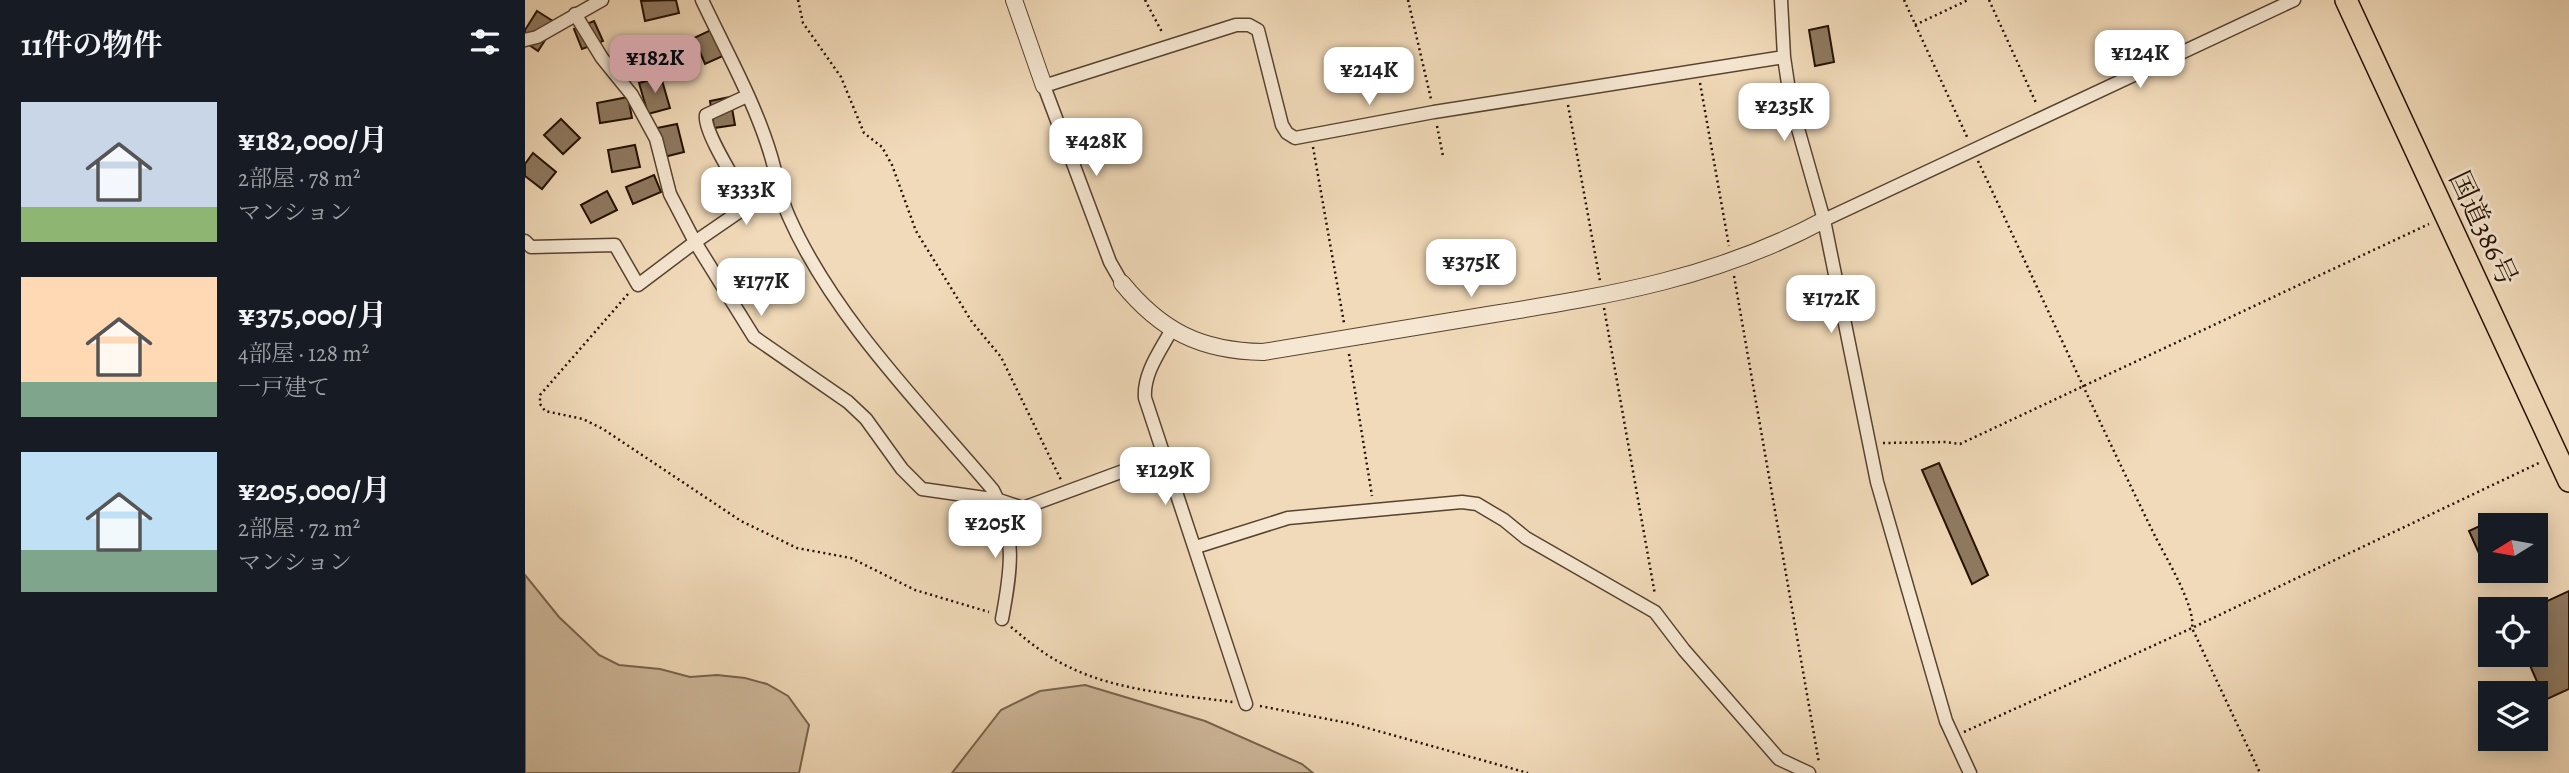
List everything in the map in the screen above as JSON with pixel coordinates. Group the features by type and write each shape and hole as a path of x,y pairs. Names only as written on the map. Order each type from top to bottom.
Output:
{"highway":[{"name":"国道386号","path":"2346,0 2448,215 2569,481"}],"street":[{"path":"525,40 537,37 602,0"},
{"path":"702,0 771,155 789,217 848,318 999,500 1009,538 1012,566 1002,618"},
{"path":"1014,0 1110,262 1122,283 1140,306 1173,329 1211,347 1235,352 1263,352 1602,297 1668,283 1732,262 2294,0"},
{"path":"1781,0 1784,57 1791,104 1824,220 1877,482 1921,638 1954,738 1970,773"},
{"path":"575,14 602,58 632,95 656,139 670,194 695,242 754,337 848,402 866,419 902,469 922,489 999,500 1023,508 1164,457"},
{"path":"1044,86 1236,24 1249,25 1258,30 1282,125 1287,133 1296,138 1434,112 1784,57"},
{"path":"747,96 706,115 705,121 714,145 749,205"},
{"path":"525,241 531,247 615,245 638,285 778,185"},
{"path":"1173,329 1144,387 1145,398 1196,547 1245,704"},
{"path":"1196,547 1288,518 1462,502 1477,504 1504,520 1525,538 1655,612 1684,650 1779,759 1814,770"}],"path":[{"path":"798,0 803,23 841,77 864,133 882,147 892,165 916,231 972,321 1001,357 1067,493"},
{"path":"1146,0 1168,46"},
{"path":"1408,0 1443,156"},
{"path":"1904,0 2082,387 2176,578 2194,619 2192,628 2260,773"},
{"path":"1915,25 1968,0"},
{"path":"1989,0 2043,117"},
{"path":"1697,70 1732,262 1814,770"},
{"path":"1566,92 1656,599 1655,612"},
{"path":"1869,444 1960,444 2448,215"},
{"path":"638,285 540,395 540,404 545,411 583,419 603,429 741,521 797,548 851,558 915,590 980,607 1002,618 1026,640 1071,668 1118,683 1353,724 1528,773"},
{"path":"1954,738 1984,721 2192,628 2557,454"}],"shaded area":[{"path":"525,575 559,617 599,655 619,665 660,669 690,677 717,675 745,678 767,684 788,696 809,725 799,773 525,773"},
{"path":"1085,685 1205,721 1302,764 1313,773 952,773 1001,710 1040,691"}],"building":[{"path":"676,0 679,13 645,21 641,1"},
{"path":"537,11 556,23 538,51 525,42 525,30"},
{"path":"594,21 603,41 582,49 574,29"},
{"path":"1828,26 1834,62 1815,66 1809,30"},
{"path":"713,29 725,55 705,64 694,38"},
{"path":"684,38 693,65 672,71 664,45"},
{"path":"661,77 670,108 648,114 639,83"},
{"path":"628,97 632,118 600,123 597,103"},
{"path":"730,97 735,125 714,128 710,101"},
{"path":"561,119 580,138 563,154 544,135"},
{"path":"677,124 684,152 664,157 657,128"},
{"path":"635,145 640,167 612,172 608,150"},
{"path":"533,153 556,172 542,189 525,176 525,164"},
{"path":"654,175 661,192 633,204 626,187"},
{"path":"607,191 617,210 591,223 581,205"},
{"path":"1939,463 1988,575 1972,584 1922,470"},
{"path":"2478,527 2478,551 2469,531"},
{"path":"2569,591 2569,689 2548,699 2548,681 2537,681 2531,667 2548,667 2548,601"}]}
